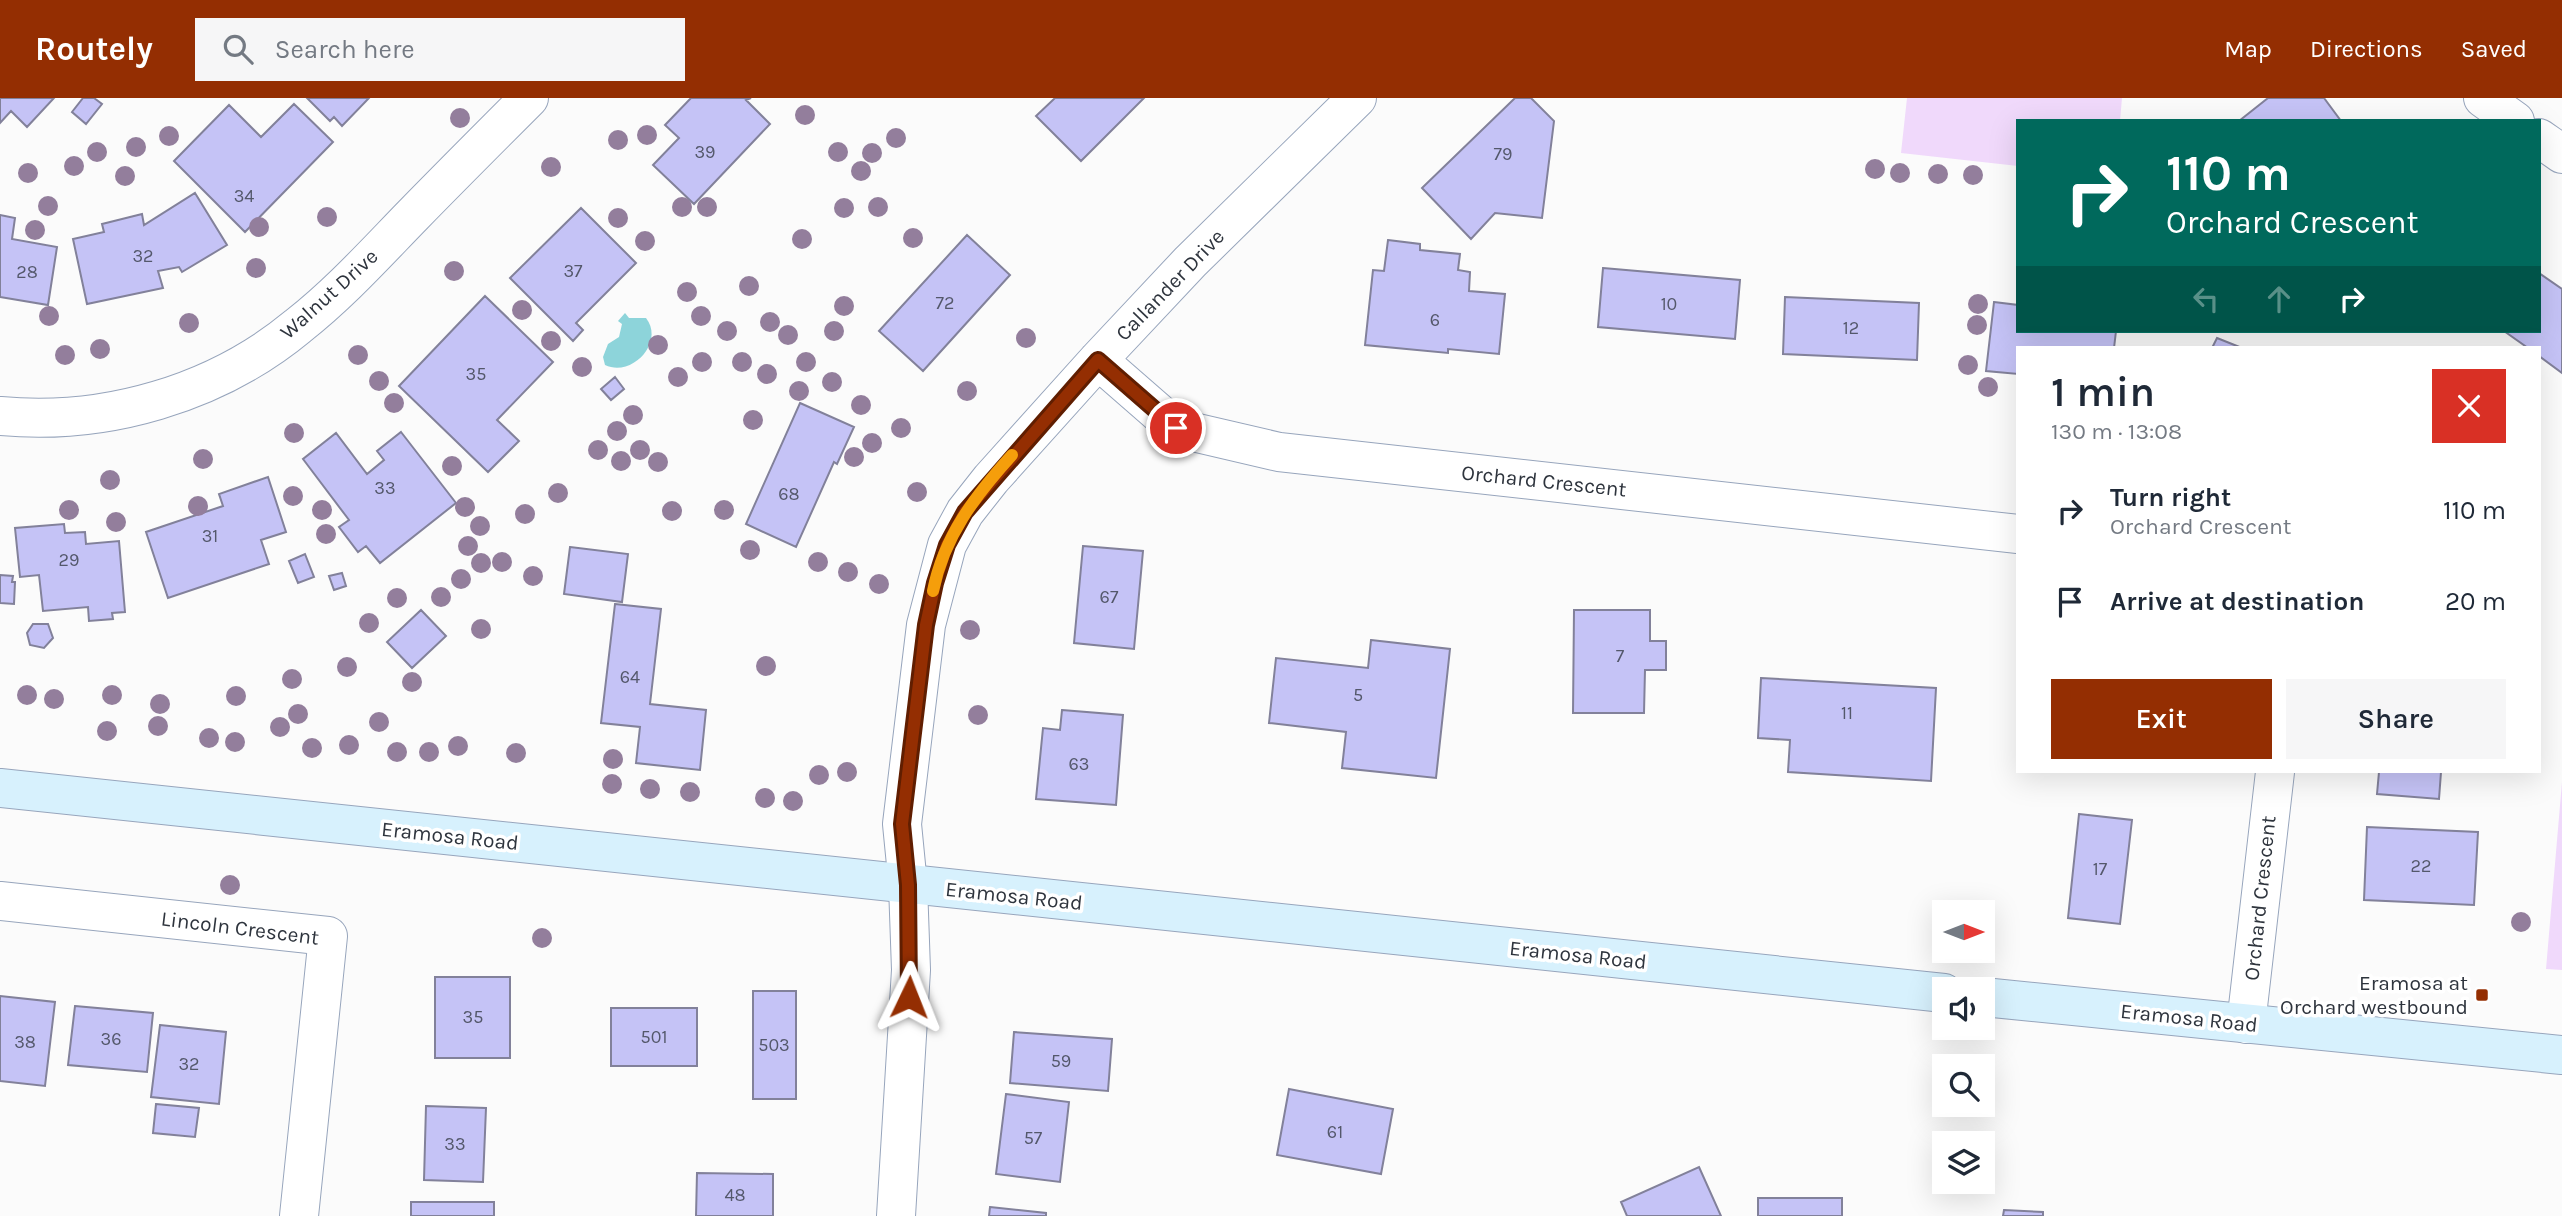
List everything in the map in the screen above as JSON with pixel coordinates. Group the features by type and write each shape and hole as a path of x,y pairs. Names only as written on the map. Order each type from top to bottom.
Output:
{"main road":[{"name":"Eramosa Road","path":"0,788 1932,992"},
{"name":"Eramosa Road","path":"1995,998 2562,1055"}],"street":[{"name":"Walnut Drive","path":"0,416 65,419 116,412 164,399 203,383 258,354 297,327 344,287 529,98"},
{"name":"Callander Drive","path":"896,1216 911,970 908,885 902,824 926,625 947,545 965,512 991,479 1098,360 1190,262 1357,98"},
{"path":"2483,98 2512,119"},
{"path":"2541,139 2562,154"},
{"name":"Orchard Crescent","path":"1098,360 1176,428 1279,452 2016,534"},
{"name":"Orchard Crescent","path":"2246,1024 2275,773"},
{"name":"Lincoln Crescent","path":"0,901 328,936 299,1216"}],"shaded area":[{"path":"1907,98 2122,98 2120,119 2016,119 2016,166 1901,153"},
{"path":"2562,782 2562,970 2546,969"}],"water":[{"path":"625,313 629,318 646,318 651,327 651,337 643,355 635,362 615,368 605,365 603,357 608,344 619,337 622,324 618,321"}],"building":[{"path":"0,98 54,98 27,127 11,111 0,123"},
{"path":"83,98 94,98 102,104 86,124 72,112"},
{"path":"307,98 369,98 342,126 334,117 330,121"},
{"path":"691,98 751,98 746,100 770,124 694,204 653,165 679,138 665,125"},
{"path":"1055,98 1144,98 1081,161 1036,116"},
{"path":"1515,98 1531,98 1554,121 1542,218 1495,213 1471,239 1422,188"},
{"path":"2268,98 2324,98 2340,119 2242,119"},
{"path":"294,104 333,142 245,232 174,161 229,105 261,137"},
{"path":"195,193 227,245 182,272 179,267 158,271 163,288 87,304 73,239 104,232 102,224 142,214 144,225"},
{"path":"581,208 636,263 576,323 583,330 573,341 510,278"},
{"path":"0,215 15,218 12,239 57,247 48,305 0,297"},
{"path":"967,235 1010,275 923,371 879,331"},
{"path":"1388,240 1420,244 1420,250 1460,254 1458,270 1470,272 1469,291 1505,294 1499,354 1448,349 1448,353 1365,345 1373,270 1384,271"},
{"path":"1603,268 1740,280 1735,339 1598,327"},
{"path":"2541,274 2562,289 2562,373 2541,357 2541,346 2525,346 2507,333 2541,333"},
{"path":"485,296 553,362 497,420 519,441 488,472 399,386"},
{"path":"1785,297 1919,303 1917,360 1783,354"},
{"path":"1994,302 2016,305 2016,333 2116,333 2114,346 2016,346 2016,374 1986,371"},
{"path":"2217,338 2237,346 2213,346"},
{"path":"615,377 624,389 611,400 601,389"},
{"path":"800,403 854,427 837,464 834,462 796,547 746,524"},
{"path":"401,432 456,503 380,563 366,546 358,552 339,527 349,520 303,459 336,433 367,474 384,460 377,451"},
{"path":"268,477 286,532 261,540 269,564 168,598 146,532 223,506 219,494"},
{"path":"64,524 65,533 85,532 86,544 119,541 125,612 112,613 113,619 89,621 88,607 43,611 39,575 20,577 15,528"},
{"path":"1083,546 1143,551 1134,649 1074,643"},
{"path":"570,547 628,554 622,602 564,594"},
{"path":"305,554 314,577 298,583 289,561"},
{"path":"342,573 346,586 334,590 329,576"},
{"path":"0,575 13,576 14,604 0,603"},
{"path":"615,604 661,609 650,704 706,710 700,770 636,763 640,727 601,723"},
{"path":"421,610 446,636 412,668 387,642"},
{"path":"1574,610 1650,610 1650,641 1666,641 1666,670 1645,670 1644,713 1573,713"},
{"path":"33,624 48,624 53,638 44,648 30,645 27,633"},
{"path":"1371,640 1450,649 1436,778 1342,768 1346,732 1269,723 1276,658 1368,668"},
{"path":"1761,678 1936,688 1931,781 1788,772 1790,740 1758,738"},
{"path":"1062,710 1123,715 1116,805 1036,799 1043,728 1060,730"},
{"path":"2379,773 2441,773 2439,799 2377,794"},
{"path":"2079,814 2132,820 2120,924 2068,918"},
{"path":"2367,827 2478,832 2474,905 2364,900"},
{"path":"435,977 510,977 510,1058 435,1058"},
{"path":"753,991 796,991 796,1099 753,1099"},
{"path":"0,996 55,1002 45,1086 0,1081"},
{"path":"75,1006 153,1013 147,1072 68,1065"},
{"path":"611,1008 697,1008 697,1066 611,1066"},
{"path":"160,1025 226,1032 219,1104 151,1097"},
{"path":"1014,1032 1112,1039 1108,1091 1010,1083"},
{"path":"1289,1089 1393,1109 1381,1174 1277,1155"},
{"path":"1006,1094 1069,1102 1060,1182 996,1174"},
{"path":"156,1104 199,1108 195,1137 153,1133"},
{"path":"426,1106 486,1108 483,1182 424,1180"},
{"path":"1699,1167 1721,1216 1627,1216 1621,1202"},
{"path":"697,1173 773,1174 773,1216 696,1216"},
{"path":"1758,1198 1842,1198 1842,1216 1758,1216"},
{"path":"411,1202 494,1202 494,1216 411,1216"},
{"path":"990,1207 1046,1213 1046,1216 989,1216"},
{"path":"2004,1210 2043,1212 2043,1216 2003,1216"}],"slow traffic":[{"path":"933,591 947,545 965,512 1012,455"}],"place":[{"name":"Eramosa at Orchard westbound","path":"2482,995"}],"route":[{"path":"909,997 911,970 908,885 902,824 926,625 947,545 965,512 991,479 1098,360 1176,428"}]}
